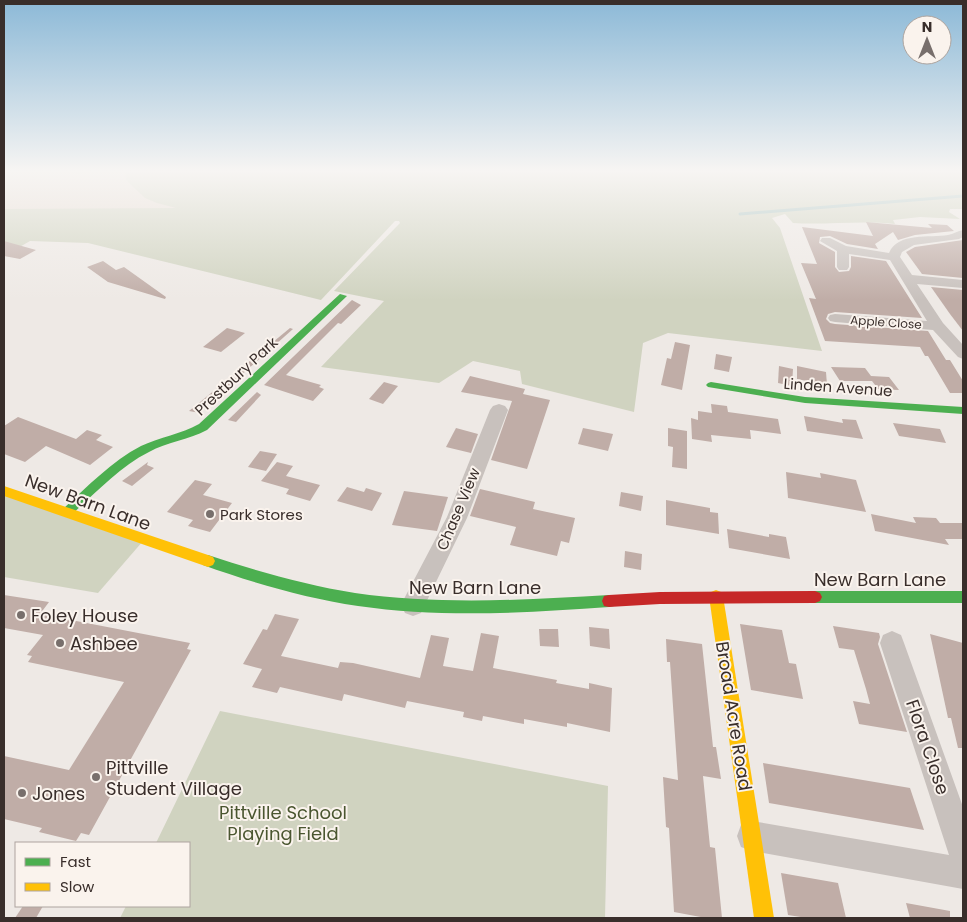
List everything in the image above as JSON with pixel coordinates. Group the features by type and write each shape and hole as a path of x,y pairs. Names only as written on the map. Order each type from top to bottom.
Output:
{"street":[{"path":"894,257 896,250 904,244 953,237 963,233"},
{"path":"826,241 843,248 894,257 937,326 963,354"},
{"path":"843,248 843,267"},
{"path":"909,279 963,284"},
{"name":"Prestbury Park","path":"67,512 135,455 155,445 190,435 203,427 343,296"},
{"name":"Apple Close","path":"835,318 937,326"},
{"name":"Linden Avenue","path":"711,385 755,395 800,400 963,411"},
{"name":"Chase View","path":"413,605 457,518 499,410"},
{"name":"New Barn Lane","path":"4,491 67,512 143,542 270,580 340,596 413,605 496,608 650,598 716,596 963,597"},
{"name":"Broad Acre Road","path":"716,596 764,918"},
{"name":"Flora Close","path":"892,643 963,850"},
{"path":"752,836 963,873"}],"green space":[{"path":"4,214 785,214 772,218 780,228 822,351 668,333 643,343 634,412 522,384 520,371 473,361 439,383 321,367 384,301 334,291 400,223 399,221 395,221 321,300 88,243 30,241 4,256"},
{"path":"785,214 952,214 960,219 920,217 893,220 895,224 870,222 793,223"},
{"path":"4,491 143,541 98,593 4,577"},
{"name":"Pittville School Playing Field","path":"220,711 608,786 605,918 120,918 126,907 190,907 190,842 156,842"}],"building":[{"path":"866,222 932,228 928,224 947,225 954,231 915,235 898,240 893,232 875,244 878,249 847,244 830,236 820,237 819,243 835,252 835,267 839,272 849,271 851,256 886,261 922,318 835,312 828,314 826,319 830,323 835,324 928,331 946,360 950,360 963,381 963,393 950,393 928,356 925,356 920,347 825,341 809,298 816,299 801,263 817,264 802,227 873,236"},
{"path":"963,240 963,278 922,274 906,252 915,247"},
{"path":"4,241 36,250 20,259 4,256"},
{"path":"103,261 116,270 124,267 166,297 165,299 108,282 87,267"},
{"path":"931,287 963,290 963,331 950,314"},
{"path":"352,300 361,305 341,324 338,323 286,375 321,385 319,387 324,389 313,401 264,385"},
{"path":"227,328 245,333 221,352 203,347"},
{"path":"290,328 293,329 239,377 233,375"},
{"path":"675,342 690,345 682,390 661,385 667,358 671,359"},
{"path":"716,354 732,357 729,372 714,369"},
{"path":"779,366 793,369 792,386 778,383"},
{"path":"797,366 826,372 827,385 797,379"},
{"path":"831,367 865,368 871,376 889,377 899,390 878,389 872,381 840,381"},
{"path":"232,376 237,379 200,413 189,411"},
{"path":"470,376 525,389 523,394 550,400 527,469 491,460 512,401 461,392"},
{"path":"384,382 398,386 383,404 369,399"},
{"path":"257,392 261,395 236,422 228,420"},
{"path":"711,404 727,406 728,412 778,419 781,434 750,430 751,439 711,435 712,442 692,439 691,418 698,420 698,411 712,413"},
{"path":"804,416 843,423 842,419 856,420 863,439 807,431"},
{"path":"18,417 76,439 87,430 102,435 96,440 113,447 90,465 46,446 25,462 4,454 4,426"},
{"path":"893,423 940,429 946,443 899,436"},
{"path":"456,428 478,434 471,453 446,447"},
{"path":"583,428 613,434 608,451 578,444"},
{"path":"668,428 687,431 687,469 672,467 673,447 668,446"},
{"path":"260,451 277,454 266,471 248,467"},
{"path":"148,462 147,465 154,468 132,486 122,481"},
{"path":"277,462 293,466 286,476 320,485 310,501 286,494 289,489 261,481"},
{"path":"786,472 821,478 820,473 856,480 866,512 788,498"},
{"path":"195,480 212,484 203,495 232,503 210,532 188,526 193,520 167,512"},
{"path":"347,487 364,492 366,488 382,493 372,511 337,501"},
{"path":"480,489 535,502 533,509 575,518 569,543 561,541 557,556 510,545 516,527 470,516"},
{"path":"404,491 448,497 437,531 392,525"},
{"path":"621,492 643,496 641,511 619,506"},
{"path":"666,500 710,508 710,512 718,513 719,534 666,525"},
{"path":"871,514 916,523 913,517 936,518 940,523 963,523 963,539 945,539 949,545 875,531"},
{"path":"727,529 769,537 769,534 786,537 790,559 729,548"},
{"path":"625,551 642,554 641,570 624,567"},
{"path":"4,595 49,602 40,614 190,643 187,649 191,650 89,835 81,833 76,841 39,832 42,828 4,819 4,756 69,770 124,682 28,662 32,656 27,655 43,635 4,628"},
{"path":"275,614 299,619 281,656 338,668 340,662 353,663 420,678 431,635 449,638 443,666 473,671 481,633 499,636 493,668 557,680 556,683 589,689 589,683 612,688 610,732 567,723 567,727 524,719 524,724 483,716 482,721 463,717 464,712 407,701 405,708 344,694 342,701 280,687 277,693 252,687 262,669 243,664 263,629 267,630"},
{"path":"740,624 782,630 789,663 796,664 803,699 751,690"},
{"path":"833,626 879,633 878,644 907,732 859,724 853,701 870,704 854,650 839,648"},
{"path":"589,627 609,629 610,649 590,646"},
{"path":"539,629 558,629 559,647 540,646"},
{"path":"930,634 963,643 963,748 958,748 951,718 948,718"},
{"path":"666,639 702,644 713,747 716,747 721,779 703,776 710,847 715,848 722,918 706,918 674,912 669,828 666,827 663,777 678,780 670,662 667,662"},
{"path":"763,763 910,788 924,830 769,803"},
{"path":"781,873 838,883 846,918 807,918 788,915"},
{"path":"906,903 950,911 950,918 910,918"},
{"path":"22,907 42,907 36,918 15,918"}],"traffic: fast":[{"path":"67,512 104,478 134,455 152,446 189,434 203,427 343,296"},
{"path":"711,385 805,400 963,411"},
{"path":"208,561 292,586 335,596 407,605 522,606 609,601"},
{"path":"815,597 963,597"}],"traffic: slow":[{"path":"4,491 208,561"},
{"path":"716,596 764,918"}],"traffic: jam":[{"path":"609,601 660,598 815,597"}],"place":[{"name":"Park Stores","path":"210,514"},
{"name":"Foley House","path":"21,615"},
{"name":"Ashbee","path":"60,643"},
{"name":"Pittville Student Village","path":"96,777"},
{"name":"Jones","path":"22,793"}]}
